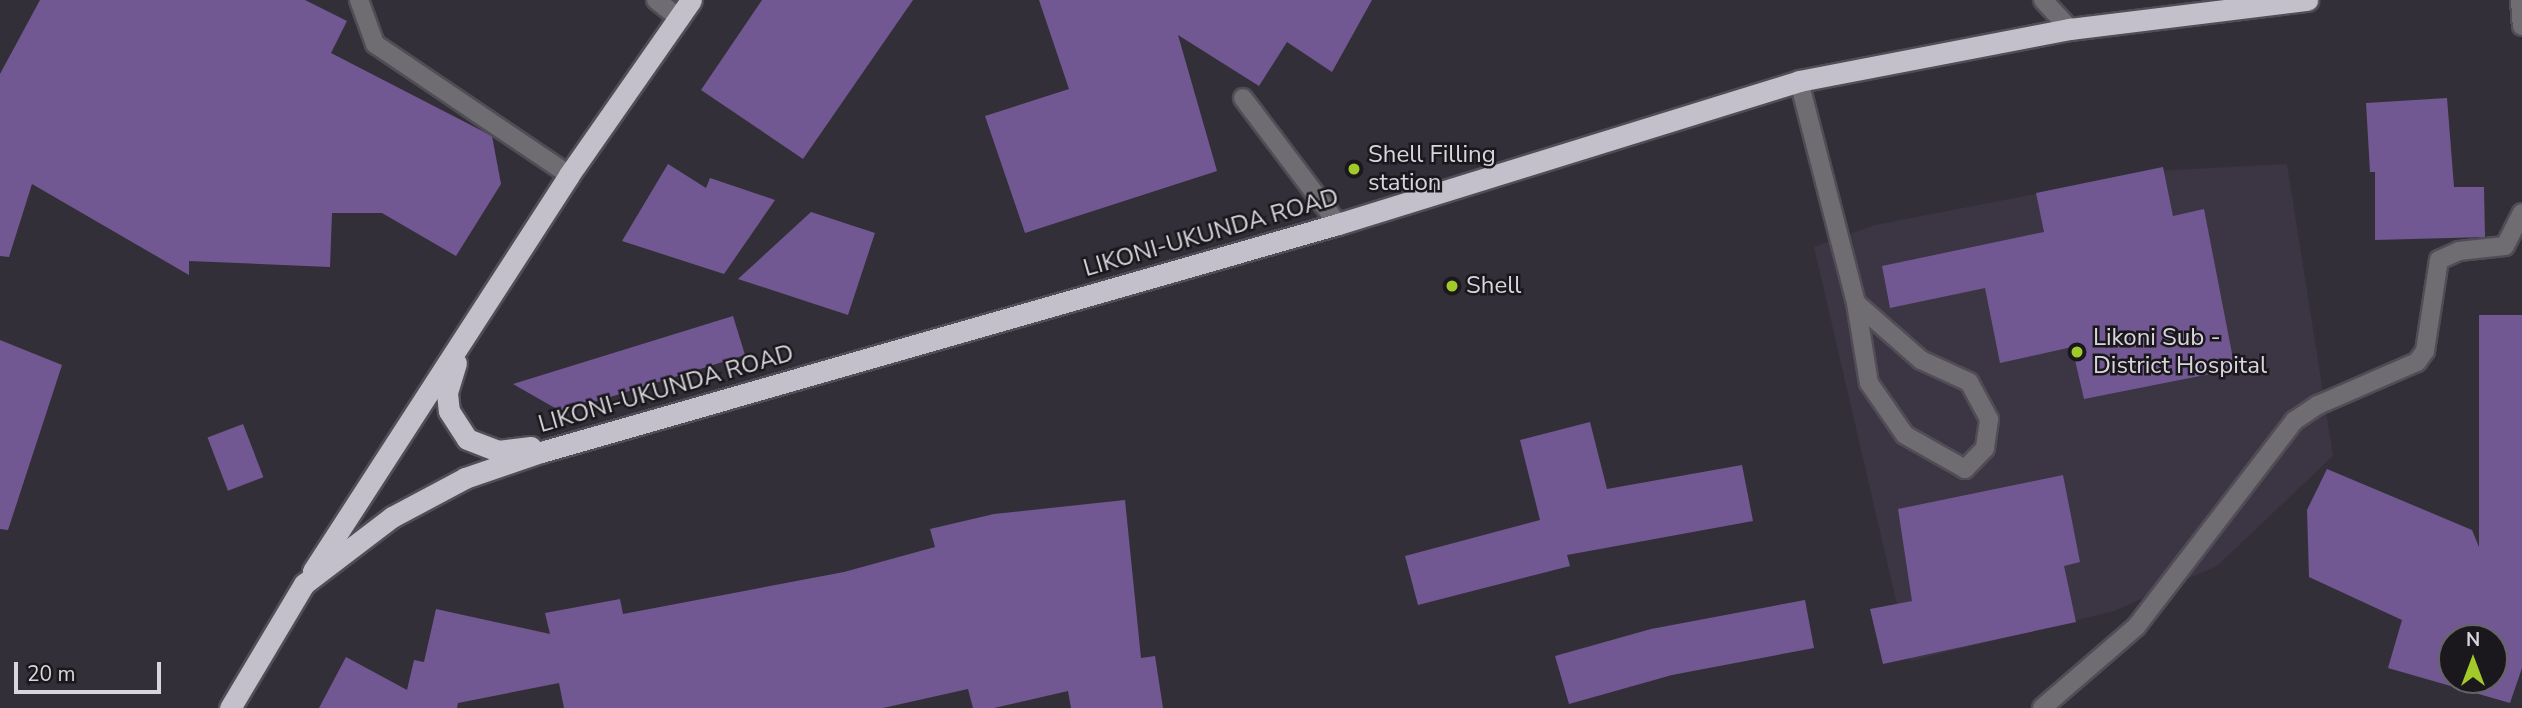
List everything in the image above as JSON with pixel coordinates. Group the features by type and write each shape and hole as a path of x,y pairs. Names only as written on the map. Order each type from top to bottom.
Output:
{"highway":[{"path":"304,584 569,175 691,0"},
{"name":"LIKONI-UKUNDA ROAD","path":"230,708 304,584 392,517 453,485 581,440 1338,225 1799,81 2070,29 2307,0"},
{"path":"468,332 447,393 449,411 467,439 498,451 581,440"}],"street":[{"path":"359,0 375,44 569,175"},
{"path":"656,0 680,19"},
{"path":"2043,0 2070,29"},
{"path":"2520,0 2522,26"},
{"path":"1799,81 1856,303 1869,383 1905,435 1965,469 1985,447 1989,419 1969,382 1921,360 1856,303"},
{"path":"1243,97 1338,225"},
{"path":"2042,708 2136,627 2294,421 2318,405 2417,362 2425,351 2439,260 2459,251 2505,246 2522,213"}],"shaded area":[{"name":"Likoni Sub - District Hospital","path":"2287,164 2333,456 2217,566 2114,611 1910,661 1814,247 1875,225 2155,171"}],"building":[{"path":"40,0 305,0 347,21 331,53 492,136 501,184 456,256 382,213 332,213 330,267 189,261 189,275 32,184 9,257 0,256 0,74"},
{"path":"762,0 913,0 803,159 701,90"},
{"path":"1039,0 1372,0 1332,72 1287,42 1259,86 1178,35 1217,171 1025,233 985,116 1069,89"},
{"path":"2447,98 2454,187 2484,187 2485,237 2375,240 2375,172 2370,172 2366,103"},
{"path":"668,164 706,188 710,178 775,200 724,274 622,241"},
{"path":"2163,167 2173,216 2204,209 2235,369 2084,399 2072,347 2000,363 1985,288 1890,308 1882,266 2044,232 2036,193"},
{"path":"811,212 875,233 848,315 738,279"},
{"path":"2479,315 2522,315 2522,668 2510,703 2479,694 2508,694 2508,624 2438,624 2438,682 2388,668 2402,620 2309,577 2307,510 2327,469 2472,530 2479,547"},
{"path":"733,316 745,355 562,412 513,384"},
{"path":"0,340 62,365 8,530 0,529"},
{"path":"1590,422 1607,489 1742,465 1753,521 1567,555 1570,566 1418,605 1405,556 1540,520 1520,440"},
{"path":"243,424 263,477 228,491 208,438"},
{"path":"2063,475 2080,562 2064,566 2076,622 1883,664 1870,609 1912,601 1898,509"},
{"path":"1125,500 1141,658 1155,656 1163,708 1071,708 1068,691 994,708 973,708 968,689 883,708 564,708 559,683 458,703 457,708 319,708 346,657 407,690 414,660 424,662 436,609 550,634 545,613 620,599 623,614 844,572 935,547 930,529 994,514"},
{"path":"1805,600 1814,648 1672,675 1569,704 1555,656 1651,629"}],"place":[{"name":"Shell Filling station","path":"1354,169"},
{"name":"Shell","path":"1452,286"},
{"name":"Likoni Sub - District Hospital","path":"2077,352"}]}
